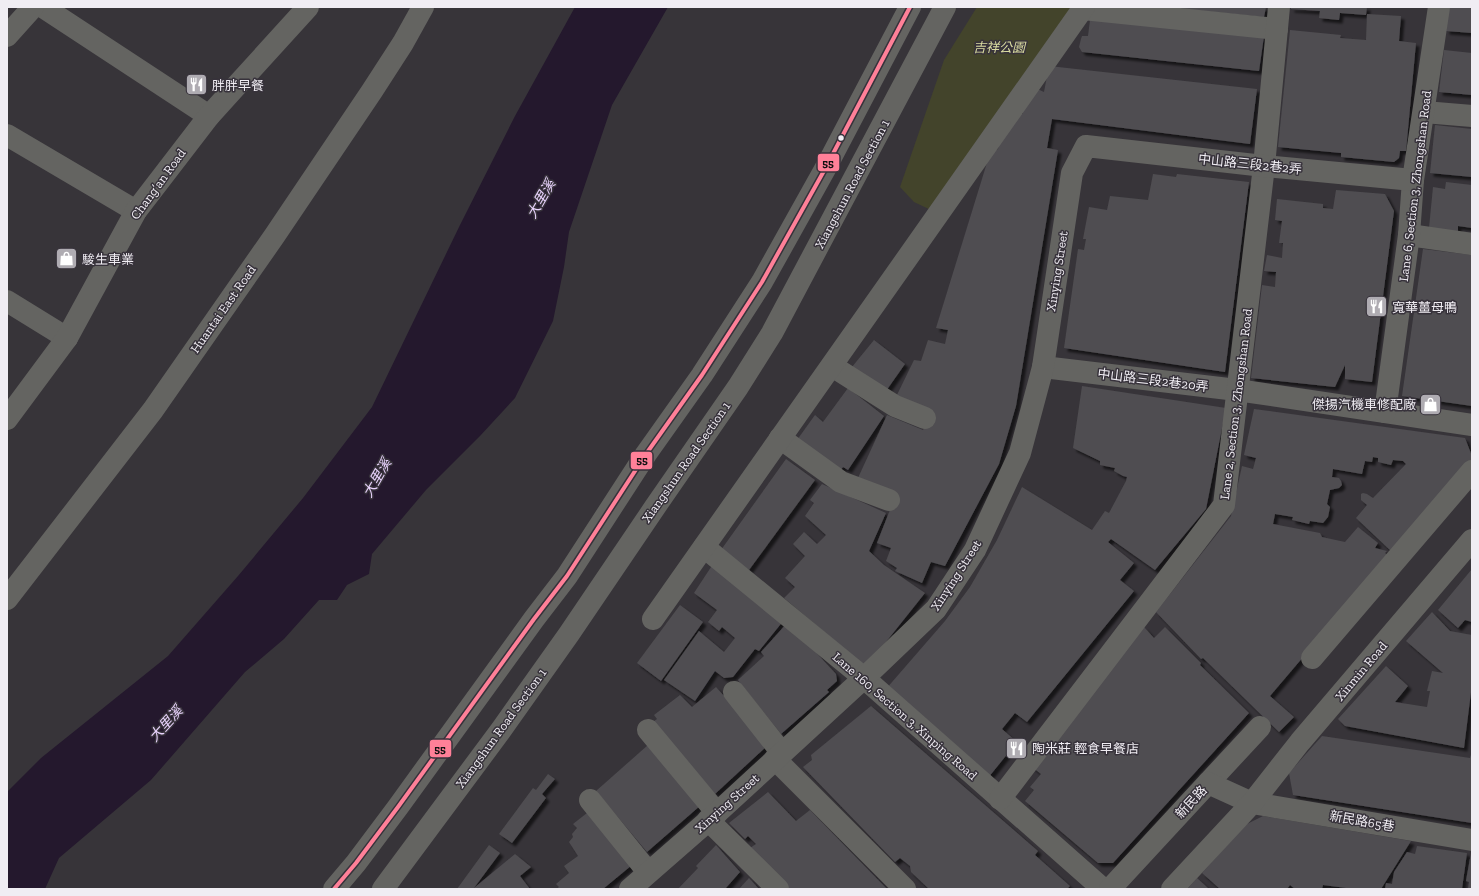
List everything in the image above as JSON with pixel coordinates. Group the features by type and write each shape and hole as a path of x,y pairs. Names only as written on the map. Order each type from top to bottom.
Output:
{"street":[{"path":"7,36 33,7"},
{"path":"43,7 209,116"},
{"name":"Chang’an Road","path":"7,419 67,338 136,211 209,116 308,7"},
{"name":"Huantai East Road","path":"7,600 153,410 275,235 372,91 423,7"},
{"path":"334,889 388,819 534,618 567,576 646,454 702,376 762,282 825,169 910,7"},
{"name":"Xiangshun Road Section 1","path":"383,889 570,634 742,380 772,333 945,7"},
{"name":"Lane 2, Section 3, Zhongshan Road","path":"1000,799 1224,505 1264,166 1279,7"},
{"name":"Lane 6, Section 3, Zhongshan Road","path":"1385,412 1409,235 1413,180 1439,7"},
{"path":"653,620 1084,8 1277,29"},
{"path":"1424,112 1472,116"},
{"path":"7,135 136,211"},
{"name":"中山路三段2巷2弄","path":"1086,146 1264,166 1413,180"},
{"name":"Xinying Street","path":"640,883 864,678 936,609 975,550 1020,453 1042,367 1072,173 1086,146"},
{"path":"1409,235 1472,244"},
{"path":"7,301 67,338"},
{"path":"832,366 895,406 925,418"},
{"name":"中山路三段2巷20弄","path":"1042,367 1263,393 1472,425"},
{"path":"780,438 841,482 889,500"},
{"path":"1312,658 1472,471"},
{"name":"Xinmin Road","path":"1252,803 1306,736 1472,540"},
{"name":"Lane 160, Section 3, Xinping Road","path":"704,547 864,678 1103,889"},
{"path":"734,692 779,756 905,889"},
{"path":"1208,783 1260,727"},
{"path":"648,730 713,816 778,889"},
{"name":"新民路","path":"1110,889 1208,783 1252,803"},
{"path":"590,800 640,883"},
{"path":"1172,889 1252,803"},
{"name":"新民路65巷","path":"1252,803 1472,840"}],"green space":[{"name":"吉祥公園","path":"977,7 1076,7 933,211 914,202 900,187 944,60"}],"water":[{"name":"大里溪","path":"575,7 668,7 612,105 569,232 564,267 553,321 515,398 480,436 426,490 372,554 369,574 347,585 337,600 319,600 284,639 245,672 151,780 59,858 45,889 7,889 7,792 41,758 168,656 238,576 303,498 372,407 460,225 515,116"}],"building":[{"path":"1173,7 1266,7 1264,17"},
{"path":"1291,7 1367,7 1366,15 1340,13 1339,20 1319,18 1320,11 1291,9"},
{"path":"1448,7 1472,7 1472,33 1446,31"},
{"path":"1367,14 1401,16 1399,41 1416,43 1406,151 1400,151 1399,158 1394,162 1341,157 1341,153 1278,147 1290,30 1341,35 1340,38 1366,40"},
{"path":"1090,20 1264,36 1259,71 1082,52 1079,47 1081,39 1082,36 1088,36"},
{"path":"1444,50 1472,53 1472,95 1439,92"},
{"path":"1049,66 1257,89 1250,144 1052,119 1047,148 1058,150 1016,406 999,464 945,566 931,562 922,583 895,571 897,568 886,561 891,548 877,543 895,497 857,480 887,415 923,430 932,413 896,397 914,360 921,361 928,340 945,344 948,330 936,328 990,153 998,149 1001,136 1014,112 1023,114 1023,105 1035,88 1044,92"},
{"path":"1435,125 1472,129 1472,177 1430,173"},
{"path":"1153,174 1176,177 1177,174 1249,182 1225,372 1064,348 1078,249 1084,250 1086,239 1083,239 1089,207 1107,210 1110,196 1148,200"},
{"path":"1446,182 1472,185 1472,228 1458,226 1458,232 1429,228 1433,187 1445,189"},
{"path":"1336,190 1385,194 1394,211 1372,382 1345,379 1345,365 1335,387 1251,378 1262,285 1275,287 1276,272 1264,271 1267,255 1282,258 1283,243 1279,243 1282,221 1275,220 1277,199 1323,204 1323,208 1333,209"},
{"path":"1423,249 1472,255 1472,406 1402,396"},
{"path":"874,340 905,364 886,391 852,367"},
{"path":"1082,386 1226,408 1206,509 1155,570 1111,539 1108,542 1134,563 1120,580 1134,591 1027,722 1015,713 1002,729 1017,742 988,778 886,689 945,621 970,587 997,540 1022,487 1092,530 1105,511 1109,513 1127,477 1114,471 1115,468 1100,465 1100,461 1073,448"},
{"path":"848,388 884,416 848,470 843,467 841,470 797,440 815,415 823,422"},
{"path":"1254,409 1465,438 1472,456 1472,460 1392,552 1356,518 1367,505 1361,500 1361,494 1367,494 1373,498 1406,464 1403,461 1393,460 1391,465 1378,462 1378,458 1373,457 1372,462 1365,461 1362,474 1333,469 1332,477 1339,478 1342,485 1339,488 1330,490 1327,504 1330,507 1328,517 1323,523 1310,521 1309,524 1292,520 1293,517 1275,514 1273,524 1320,533 1322,537 1345,542 1358,527 1378,543 1375,548 1387,551 1385,553 1389,556 1270,696 1294,717 1279,732 1203,658 1201,659 1156,612 1231,516 1242,466 1253,469 1256,458 1244,455"},
{"path":"786,459 815,480 749,570 721,550"},
{"path":"822,484 886,513 869,551 884,565 925,593 866,667 784,598 795,587 785,578 805,556 793,544 804,532 817,544 826,535 805,516 814,503 810,500"},
{"path":"713,564 784,620 759,651 755,649 733,677 724,678 715,671 695,701 664,680 699,631 724,652 735,638 722,627 719,631 708,622 717,610 694,593"},
{"path":"1472,569 1472,622 1465,620 1458,628 1438,610"},
{"path":"680,605 703,622 661,681 637,663"},
{"path":"1432,612 1450,631 1472,635 1472,684 1464,748 1345,726 1338,719 1386,666 1408,686 1395,702 1427,707 1430,691 1427,691 1432,671 1443,673 1406,641"},
{"path":"788,622 836,674 837,681 827,690 829,692 781,734 738,680 764,656 761,652"},
{"path":"1144,627 1154,638 1165,627 1201,663 1200,665 1249,713 1113,863 1098,863 1025,801 1034,790 1030,787 1041,774 1032,767"},
{"path":"716,687 768,745 715,794 653,722 657,719 654,715 680,695 692,707"},
{"path":"871,706 1038,851 1035,855 1070,886 1067,889 929,889 911,872 910,866 900,858 895,862 803,767 812,760 811,755"},
{"path":"1322,736 1470,758 1472,751 1472,823 1293,795 1289,773"},
{"path":"648,745 701,805 647,852 596,791"},
{"path":"548,774 555,779 542,794 546,798 512,843 499,834 533,788 536,790"},
{"path":"768,792 796,821 810,810 887,889 790,889 750,848 756,844 748,836 745,839 729,823"},
{"path":"587,813 632,865 603,889 556,889 559,887 556,884 569,873 564,866 578,856 569,842 573,837 572,834 577,828 573,824"},
{"path":"1263,816 1411,841 1381,889 1354,889 1323,885 1322,889 1295,889 1290,885 1287,889 1220,889 1202,873 1245,825"},
{"path":"489,845 500,853 474,888 515,854 531,867 520,876 530,889 457,889"},
{"path":"716,845 740,872 725,889 678,889 698,868 696,866"},
{"path":"1417,846 1467,853 1462,889 1385,889 1386,883 1392,884 1394,872 1407,852 1415,854"},
{"path":"1471,853 1472,889 1468,889 1469,882 1466,881"},
{"path":"749,878 759,889 739,889"},
{"path":"1197,878 1209,889 1187,889"}],"transit line":[{"name":"55","path":"334,889 356,863 398,807 534,619 567,576 646,454 702,375 762,282 825,169 910,7"}],"place":[{"name":"胖胖早餐","path":"196,85"},
{"name":"駿生車業","path":"66,259"},
{"name":"寬華薑母鴨","path":"1377,307"},
{"name":"傑揚汽機車修配廠","path":"1431,404"},
{"name":"陶米莊 輕食早餐店","path":"1016,748"}]}
